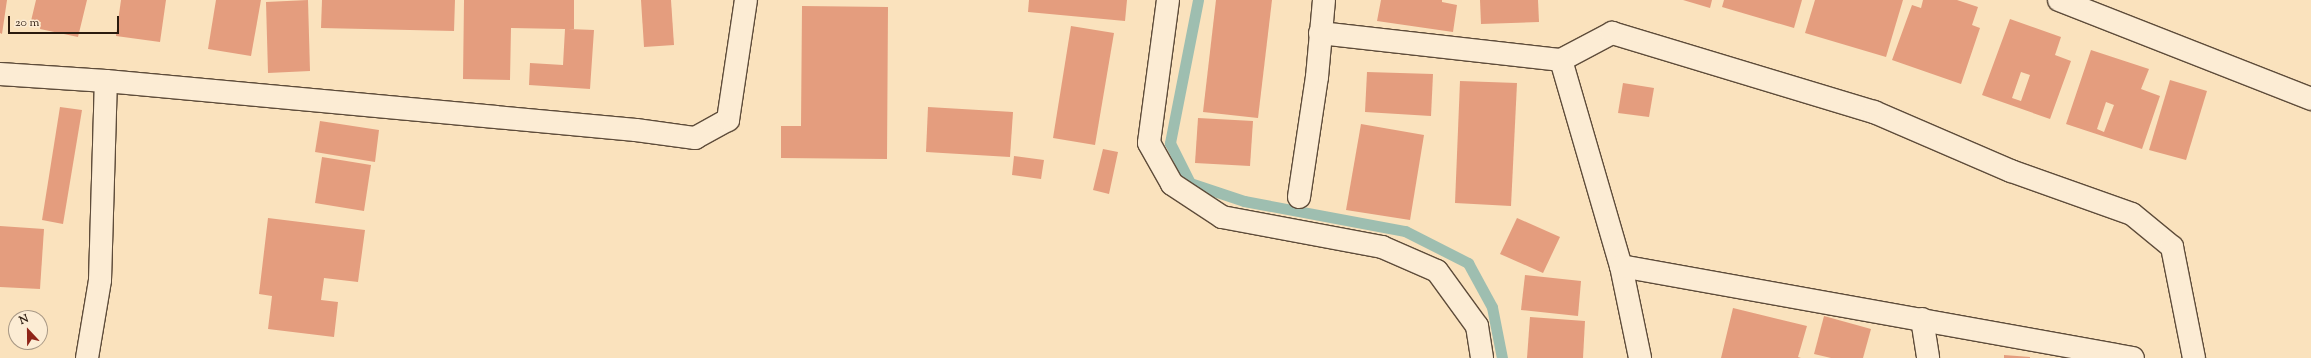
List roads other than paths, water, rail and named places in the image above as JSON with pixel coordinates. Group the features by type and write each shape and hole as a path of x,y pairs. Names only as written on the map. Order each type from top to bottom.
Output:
{"street":[{"path":"0,74 106,81 628,129 695,138 728,120 746,0"},
{"path":"1168,0 1149,143 1172,184 1222,217 1382,247 1437,271 1477,326 1482,358"},
{"path":"1300,197 1317,77 1324,0"},
{"path":"2059,0 2311,99"},
{"path":"1320,33 1561,60 1612,33 1874,112 2011,170 2132,214 2172,247 2194,358"},
{"path":"1561,60 1621,266 1640,358"},
{"path":"87,358 100,280 106,81"},
{"path":"1621,266 2133,358"},
{"path":"1922,319 1928,358"}],"waterway":[{"path":"1198,0 1170,143 1190,183 1244,201 1405,231 1468,263 1492,307 1502,358"}]}
